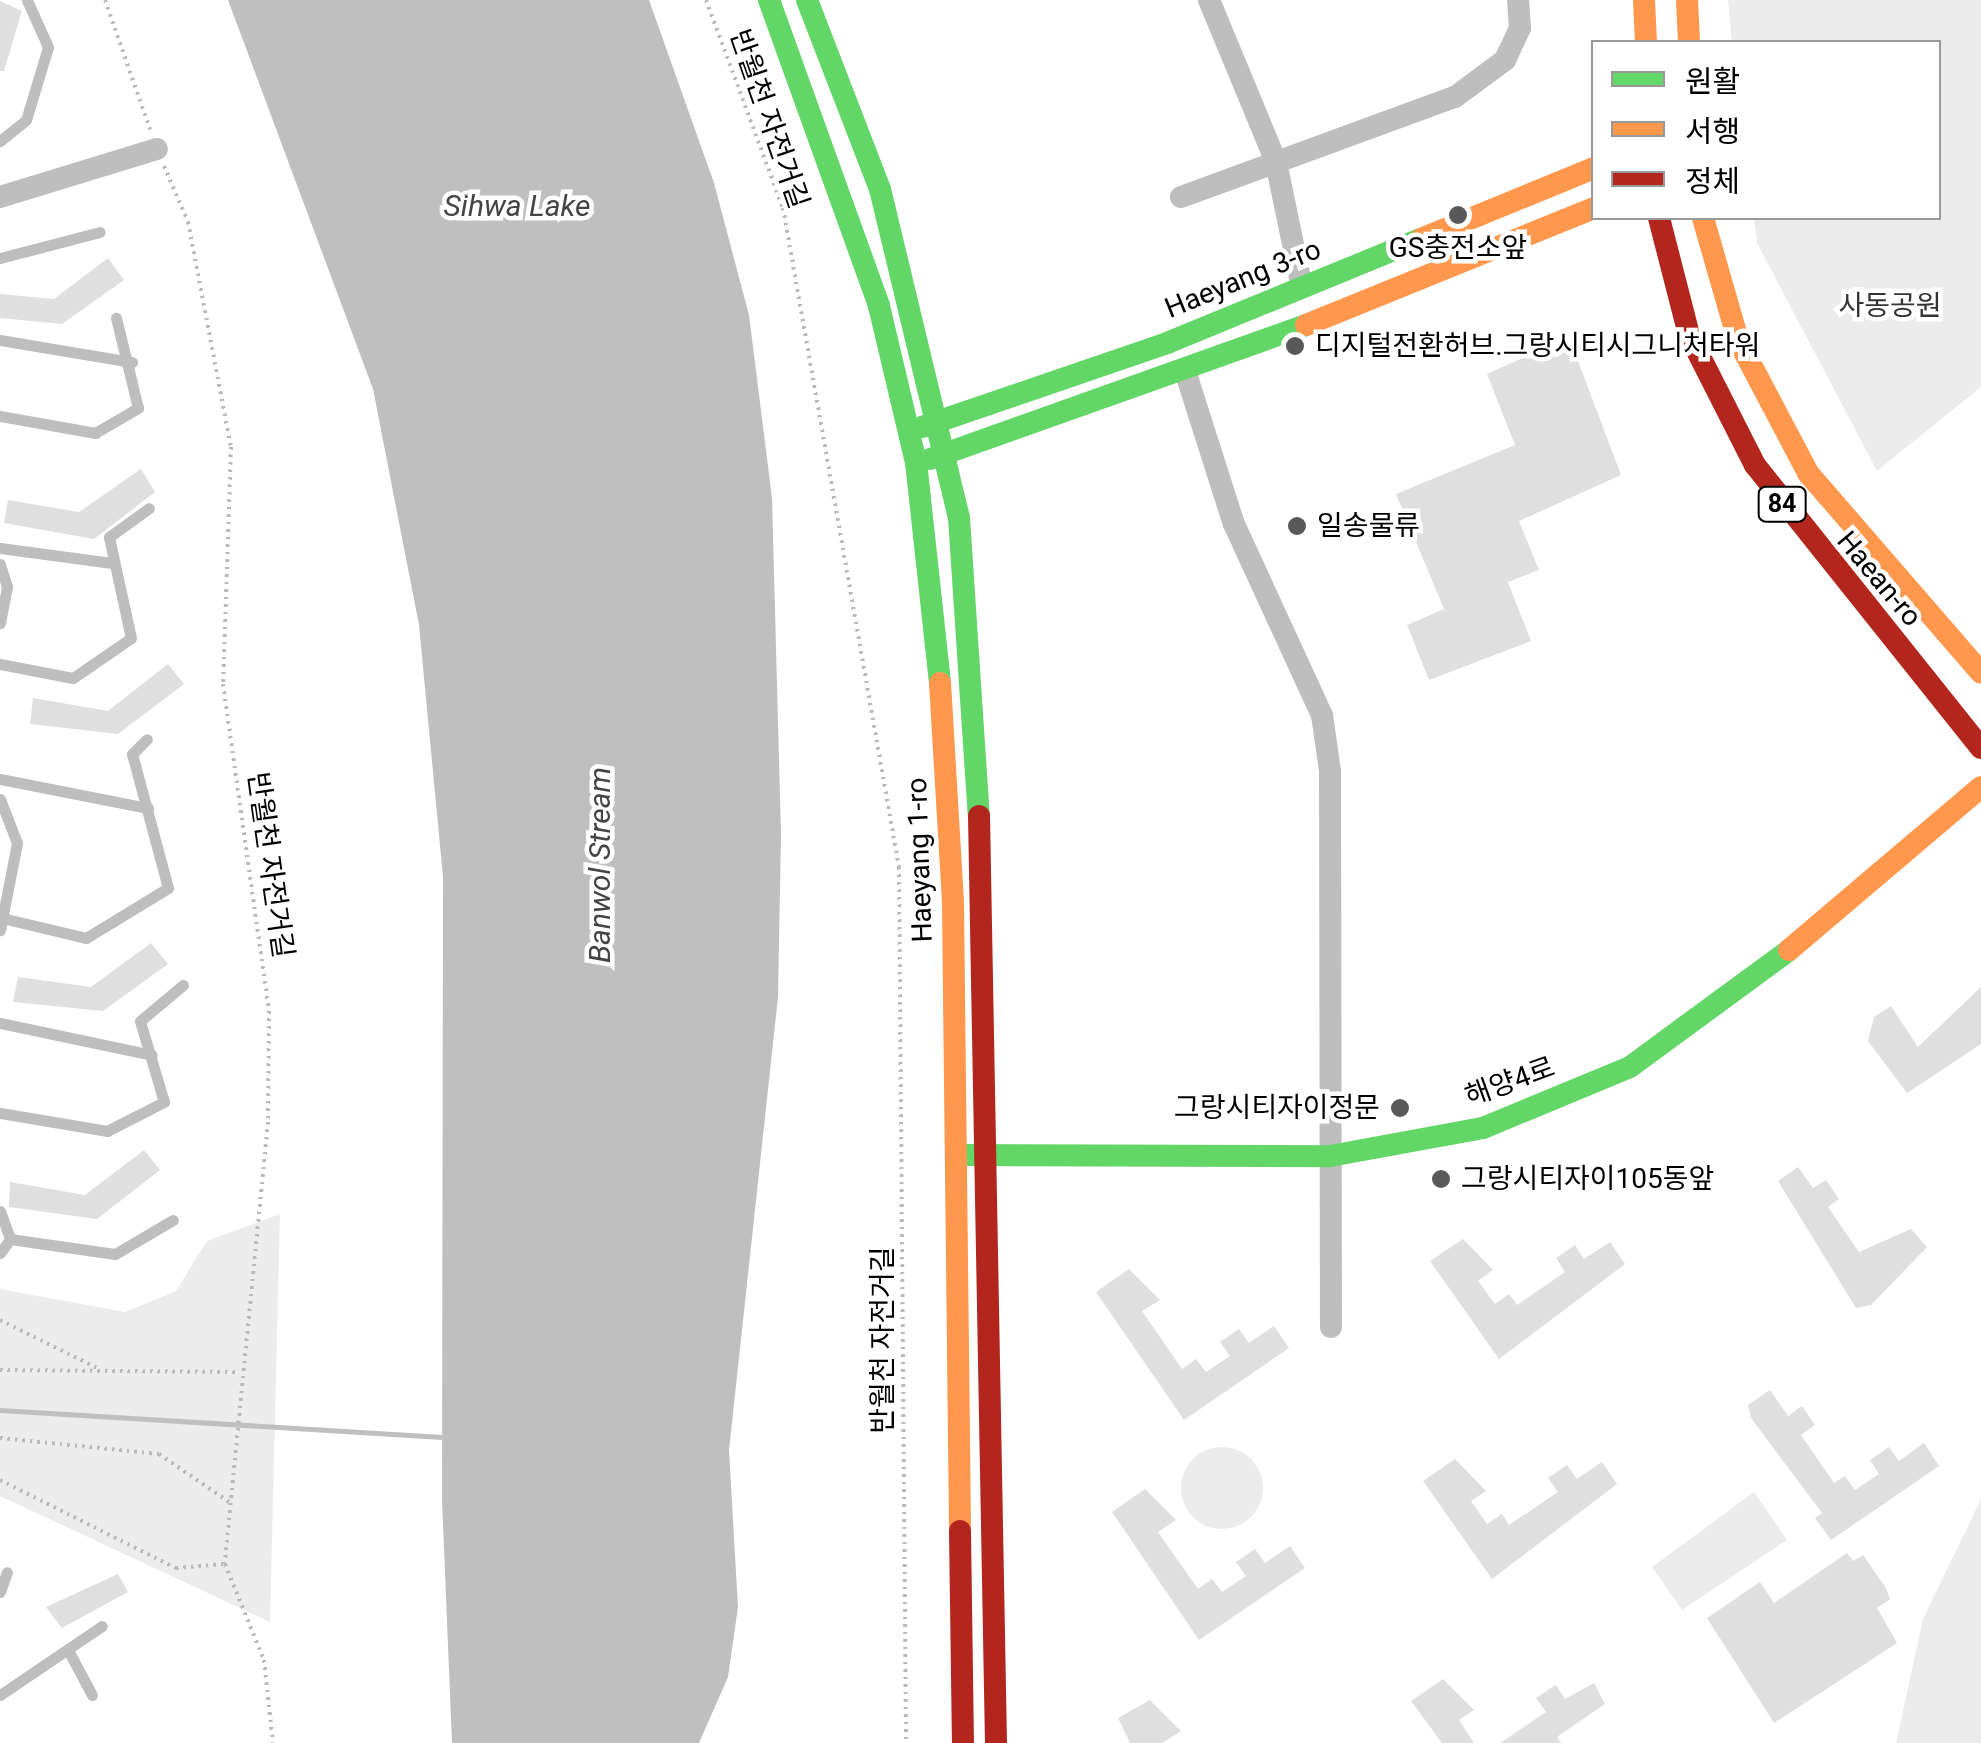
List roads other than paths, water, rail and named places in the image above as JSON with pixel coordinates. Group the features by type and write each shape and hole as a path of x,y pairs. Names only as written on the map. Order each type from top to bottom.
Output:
{"street":[{"name":"Haeyang 1-ro","path":"769,0 843,186 909,430 944,704 959,1154 963,1743"},
{"path":"808,0 880,189 941,420 985,788 996,1743"},
{"path":"1209,0 1276,162 1302,288"},
{"path":"1181,197 1456,97 1505,60 1520,28 1518,0"},
{"path":"1644,0 1646,40"},
{"path":"1687,0 1689,40"},
{"path":"0,197 157,148"},
{"name":"Haeyang 3-ro","path":"909,430 1302,288 1591,169"},
{"path":"916,462 948,456 1186,374 1591,209"},
{"name":"Haean-ro","path":"1660,220 1689,336 1755,466 1981,748"},
{"name":"Haean-ro","path":"1704,220 1738,340 1798,456 1981,673"},
{"path":"1186,374 1234,524 1322,714 1331,1327"},
{"name":"해양4로","path":"959,1154 1330,1156 1483,1128 1630,1068 1746,986 1981,787"}],"lane":[{"path":"0,141 26,120 48,48 27,0"},
{"path":"0,258 100,232"},
{"path":"0,416 95,433 138,408 132,362 116,318"},
{"path":"0,340 132,362"},
{"path":"0,664 73,678 131,638 109,537 148,508"},
{"path":"0,548 112,563"},
{"path":"0,564 7,587 0,622"},
{"path":"0,798 17,843 1,924 86,938 168,888 132,754 146,739"},
{"path":"0,779 148,808"},
{"path":"0,1113 107,1131 164,1102 140,1021 183,984"},
{"path":"0,1023 152,1055"},
{"path":"0,1211 10,1239"},
{"path":"10,1239 114,1254 173,1220"},
{"path":"0,1254 10,1239"},
{"path":"0,1592 7,1572"},
{"path":"0,1695 102,1626"},
{"path":"68,1650 92,1695"}],"water":[{"name":"Sihwa Lake","path":"228,0 649,0 714,183 749,315 772,498 781,834 778,997 729,1450 738,1607 728,1677 699,1743 452,1743 442,1500 443,877 419,625 373,389"}],"waterway":[{"path":"0,1410 446,1437"}],"place":[{"name":"GS충전소앞","path":"1458,215"},
{"name":"디지털전환허브.그랑시티시그니처타워","path":"1295,346"},
{"name":"일송물류","path":"1297,526"},
{"name":"그랑시티자이정문","path":"1400,1108"},
{"name":"그랑시티자이105동앞","path":"1441,1179"}],"park label":[{"name":"사동공원","path":"1890,306"}],"water label":[{"name":"Banwol Stream","path":"600,865"}]}
